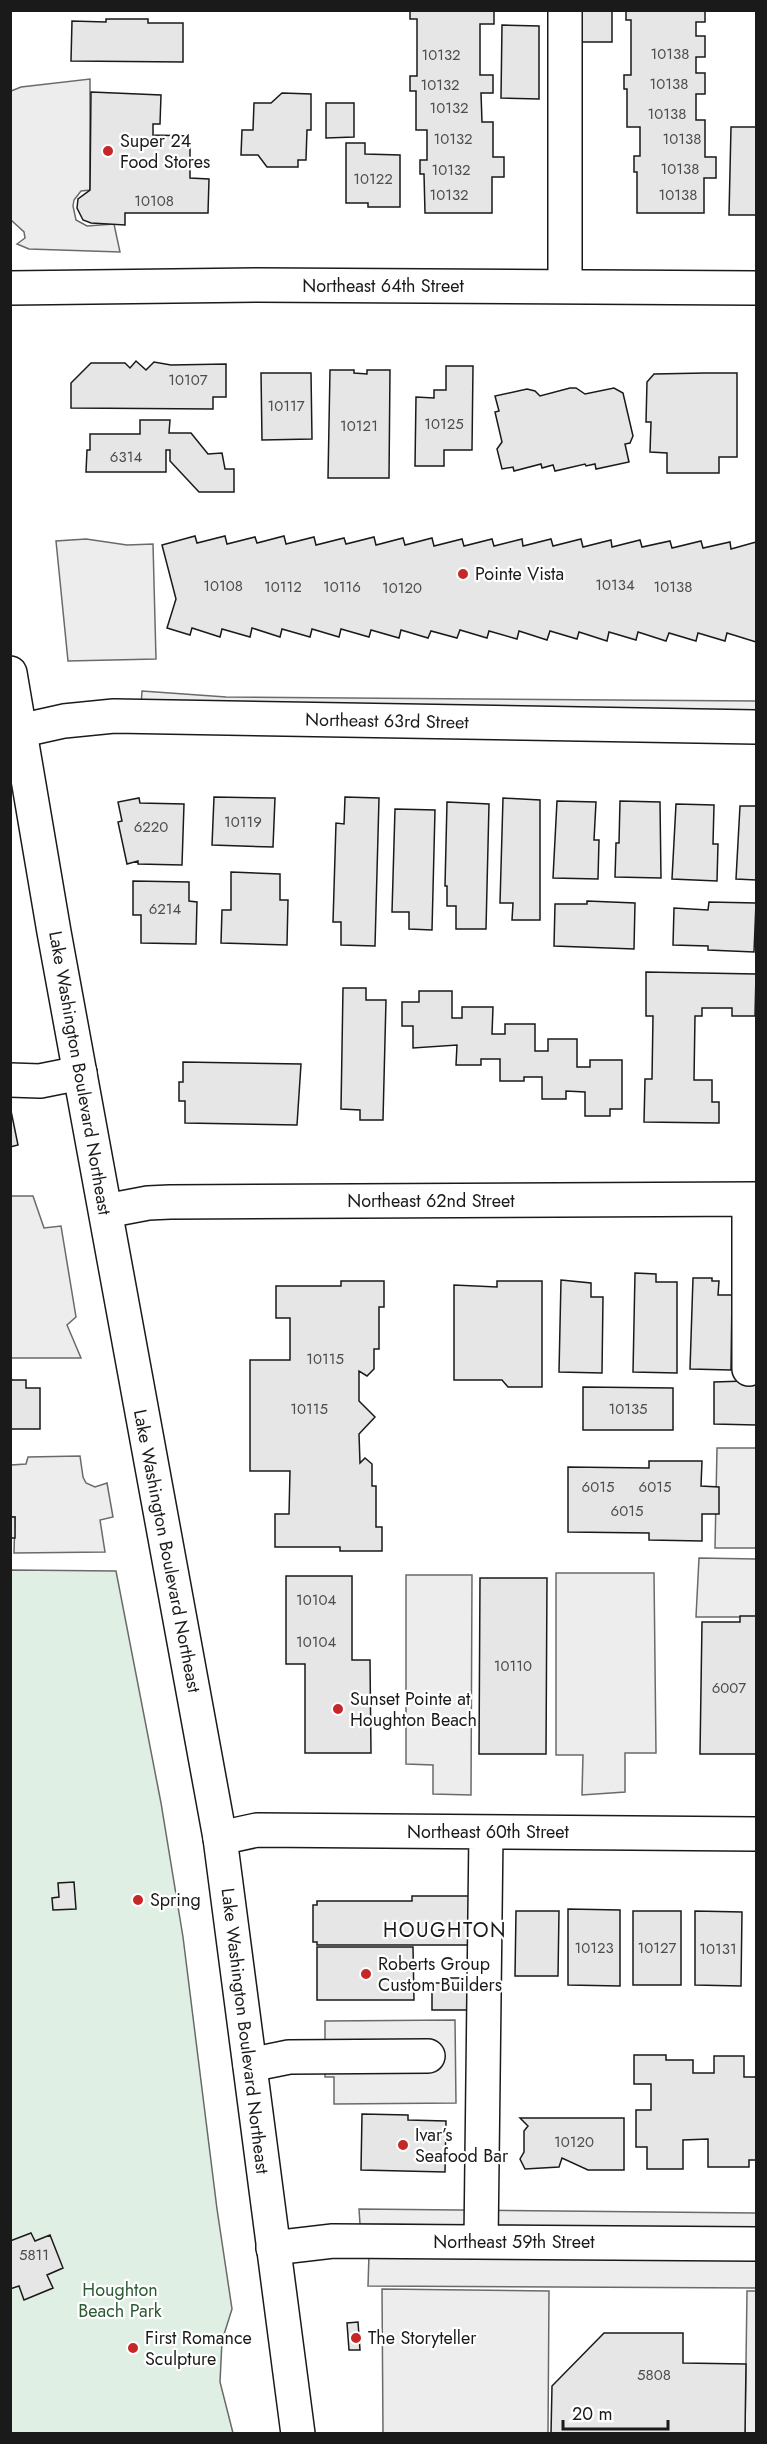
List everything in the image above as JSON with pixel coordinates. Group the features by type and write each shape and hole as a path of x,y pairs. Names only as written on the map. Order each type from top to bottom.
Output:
{"street":[{"path":"565,10 565,286"},
{"name":"Northeast 64th Street","path":"10,288 244,285 756,288"},
{"name":"Lake Washington Boulevard Northeast","path":"10,673 80,1073 220,1838 298,2433"},
{"name":"Northeast 63rd Street","path":"19,731 64,721 114,716 756,727"},
{"path":"10,1080 40,1081 80,1073"},
{"path":"749,1368 753,1200"},
{"name":"Northeast 62nd Street","path":"106,1211 148,1203 170,1202 753,1200"},
{"name":"Northeast 60th Street","path":"220,1838 257,1830 756,1834"},
{"path":"481,2242 486,1832"},
{"path":"250,2065 289,2057 428,2056"},
{"name":"Northeast 59th Street","path":"273,2248 333,2241 756,2244"}],"green space":[{"name":"Houghton Beach Park","path":"11,1570 116,1571 161,1803 183,1937 217,2209 232,2309 222,2341 220,2382 233,2433 11,2434"}],"shaded area":[{"path":"90,79 90,190 81,191 74,200 73,206 76,220 87,226 114,224 120,252 29,249 17,244 25,238 24,232 11,220 11,91 21,87"},
{"path":"86,539 127,545 153,544 156,659 68,661 56,541"},
{"path":"142,691 226,697 756,701 756,715 141,705"},
{"path":"11,1196 33,1196 44,1228 61,1226 76,1317 67,1325 81,1358 11,1358"},
{"path":"717,1448 756,1448 756,1548 715,1548"},
{"path":"80,1456 86,1483 95,1487 107,1483 113,1517 100,1520 105,1552 14,1553 15,1517 11,1517 11,1465 26,1464 28,1457"},
{"path":"699,1558 756,1559 756,1617 696,1617"},
{"path":"556,1573 654,1573 656,1753 625,1753 625,1792 582,1795 583,1755 556,1755"},
{"path":"406,1575 472,1575 471,1795 433,1794 433,1765 406,1764"},
{"path":"455,2020 456,2103 334,2104 334,2077 325,2077 325,2021"},
{"path":"359,2209 756,2213 756,2228 360,2224"},
{"path":"369,2254 756,2258 756,2288 368,2286"},
{"path":"382,2289 549,2291 548,2433 383,2433"},
{"path":"747,2291 756,2291 756,2433 745,2433"}],"building":[{"path":"410,10 494,10 494,24 480,24 480,75 493,75 493,93 481,93 482,122 493,122 493,157 504,157 504,177 492,177 492,213 425,213 424,174 420,174 420,160 427,160 427,130 416,130 416,91 410,91 410,76 417,76 417,19 410,19"},
{"path":"576,10 612,10 612,42 576,42"},
{"path":"626,10 705,10 705,22 696,22 696,36 705,36 705,57 696,57 696,73 705,73 705,94 696,94 696,120 705,120 705,157 716,157 716,178 704,178 704,213 637,213 637,172 634,172 634,156 640,156 640,127 627,127 627,89 624,89 624,75 631,75 631,20 626,20"},
{"path":"106,19 148,19 148,23 183,23 183,62 71,61 72,21 106,22"},
{"path":"502,25 539,26 539,99 501,98"},
{"path":"91,92 161,95 160,124 153,124 153,135 190,136 190,178 209,179 208,213 125,213 125,225 91,223 83,220 77,208 78,199 90,190"},
{"path":"282,93 311,94 311,130 307,130 306,160 298,160 298,167 267,167 258,155 241,155 242,130 253,130 254,103 271,103"},
{"path":"326,103 354,103 354,137 326,138"},
{"path":"731,127 756,127 756,215 729,215"},
{"path":"346,143 365,143 365,154 400,155 400,207 368,207 368,203 346,203"},
{"path":"136,361 146,370 154,362 171,365 226,364 226,397 213,397 213,409 71,408 71,383 91,363 125,363 130,368"},
{"path":"446,366 473,366 472,450 444,450 444,466 415,466 416,397 434,398 434,390 446,390"},
{"path":"330,370 354,370 354,373 367,374 367,370 390,370 389,478 328,478"},
{"path":"261,373 311,373 312,439 262,440"},
{"path":"737,373 737,457 719,457 719,473 667,473 667,453 650,452 651,422 646,422 647,382 654,374"},
{"path":"576,388 585,394 614,388 623,393 633,436 630,443 625,444 629,462 596,469 595,464 586,466 585,464 555,471 553,465 542,468 541,464 514,471 513,467 502,469 497,449 502,442 495,412 499,411 495,396 527,389 535,391 540,396"},
{"path":"140,420 170,420 169,433 191,433 208,454 222,453 225,469 234,469 234,492 199,492 170,461 170,450 166,450 166,472 86,472 90,434 140,434"},
{"name":"Pointe Vista","path":"195,536 197,543 225,536 227,544 255,537 257,543 284,536 286,544 314,537 316,545 344,538 346,544 374,537 376,545 403,538 405,545 432,538 434,546 462,539 464,546 492,539 494,546 522,539 523,546 551,539 553,546 581,539 583,547 611,540 612,547 640,540 642,547 670,541 672,548 701,541 703,548 730,542 731,549 756,542 756,642 727,633 725,641 698,633 696,641 669,633 666,641 638,632 636,640 609,632 607,641 579,632 577,639 550,631 547,640 519,631 517,639 489,631 487,638 460,630 457,638 431,631 428,638 401,630 399,638 371,630 369,637 341,629 339,637 312,629 310,637 282,629 280,637 252,628 250,637 222,629 220,637 192,628 190,635 167,628 176,599 162,545"},
{"path":"214,797 275,798 273,847 212,845"},
{"path":"345,797 379,798 375,946 341,945 341,922 333,922 336,823 344,824"},
{"path":"139,798 140,803 184,804 182,865 138,864 138,861 127,864 118,822 122,821 118,802"},
{"path":"503,798 540,800 540,920 512,920 513,903 500,903"},
{"path":"557,801 596,802 594,840 599,840 598,879 553,878"},
{"path":"620,801 660,802 661,878 615,877"},
{"path":"447,802 489,804 486,929 456,929 456,906 447,906 447,886 445,886"},
{"path":"676,804 714,805 713,844 718,844 717,881 672,879"},
{"path":"740,806 756,806 756,880 736,879"},
{"path":"395,809 435,810 432,930 409,929 409,912 392,912"},
{"path":"231,872 280,874 280,900 288,900 287,945 221,943 222,910 231,910"},
{"path":"133,881 189,882 189,901 197,902 196,944 141,943 141,915 133,915"},
{"path":"587,901 635,903 634,949 554,946 555,904 587,904"},
{"path":"709,902 756,903 754,952 708,950 708,946 673,945 674,908 708,910"},
{"path":"646,972 756,974 755,1016 732,1016 732,1008 702,1008 702,1016 695,1016 694,1080 712,1080 712,1102 719,1102 719,1123 644,1122 645,1079 652,1079 653,1016 646,1016"},
{"path":"343,988 366,988 366,1000 386,1000 383,1120 360,1120 360,1110 341,1109"},
{"path":"419,991 452,991 452,1018 462,1018 462,1007 493,1007 492,1034 505,1034 505,1024 535,1024 535,1051 548,1051 548,1039 577,1039 577,1067 590,1067 590,1060 622,1060 622,1109 610,1109 610,1116 585,1116 585,1092 566,1091 566,1099 542,1099 542,1077 524,1077 524,1081 500,1081 500,1059 481,1059 481,1065 456,1065 457,1045 413,1048 413,1026 402,1026 402,1002 419,1002"},
{"path":"183,1062 301,1064 297,1125 185,1123 185,1101 179,1101 179,1082 183,1082"},
{"path":"10,1106 18,1145 10,1147"},
{"path":"635,1273 656,1274 656,1282 677,1282 677,1373 633,1372"},
{"path":"693,1278 712,1278 712,1281 719,1281 718,1295 732,1295 731,1370 690,1369"},
{"path":"561,1280 591,1283 591,1297 603,1297 602,1373 559,1372"},
{"path":"341,1281 384,1281 384,1307 379,1307 379,1349 374,1349 374,1369 367,1376 359,1371 359,1401 375,1417 359,1434 360,1463 365,1458 372,1464 372,1486 376,1486 376,1527 382,1527 382,1551 340,1551 340,1547 275,1547 275,1514 289,1514 290,1471 250,1471 250,1360 290,1360 290,1318 276,1318 276,1286 341,1286"},
{"path":"497,1281 542,1281 542,1387 508,1387 502,1380 454,1380 454,1285 497,1287"},
{"path":"10,1376 12,1380 26,1380 26,1388 40,1388 40,1429 10,1429"},
{"path":"756,1381 756,1425 714,1424 714,1382"},
{"path":"583,1387 673,1388 673,1430 583,1430"},
{"path":"649,1461 702,1461 701,1486 719,1487 719,1514 702,1514 702,1541 649,1540 649,1533 568,1532 568,1467 649,1468"},
{"path":"10,1517 15,1517 15,1538 10,1538"},
{"name":"Sunset Pointe at Houghton Beach","path":"286,1576 352,1576 352,1660 370,1660 371,1753 305,1753 305,1664 286,1664"},
{"path":"480,1578 547,1578 546,1754 479,1754"},
{"path":"740,1616 756,1616 756,1754 700,1754 702,1622 740,1622"},
{"path":"74,1882 76,1909 53,1910 52,1898 59,1897 58,1883"},
{"path":"412,1896 478,1896 478,1945 317,1945 317,1942 313,1942 313,1905 317,1905 317,1901 412,1901"},
{"path":"568,1909 620,1910 620,1986 568,1985"},
{"path":"516,1911 559,1911 558,1976 515,1976"},
{"path":"633,1911 681,1911 681,1985 633,1985"},
{"path":"695,1911 742,1912 741,1986 695,1985"},
{"name":"Roberts Group Custom Builders","path":"317,1947 413,1947 414,2000 317,2000"},
{"path":"441,1978 473,1978 473,2010 432,2010 432,1983 441,1983"},
{"path":"634,2055 666,2055 666,2060 693,2060 693,2073 714,2073 714,2056 744,2056 744,2077 756,2077 756,2160 749,2160 749,2167 708,2167 708,2139 683,2140 683,2169 647,2169 647,2147 636,2147 636,2110 651,2110 651,2084 634,2084"},
{"name":"Ivar’s Seafood Bar","path":"362,2114 408,2115 408,2120 446,2121 445,2172 361,2170"},
{"path":"520,2118 624,2118 624,2170 588,2170 562,2158 559,2167 525,2169 520,2159 524,2152 524,2131 528,2126"},
{"path":"31,2233 35,2241 50,2235 63,2268 47,2275 53,2288 24,2300 19,2286 10,2289 10,2241"},
{"path":"358,2322 360,2350 349,2350 347,2323"},
{"path":"604,2333 683,2333 683,2363 746,2364 745,2434 551,2434 552,2386"}],"place":[{"name":"Super 24 Food Stores","path":"108,151"},
{"name":"Pointe Vista","path":"463,574"},
{"name":"Sunset Pointe at Houghton Beach","path":"338,1709"},
{"name":"Spring","path":"138,1900"},
{"name":"Roberts Group Custom Builders","path":"366,1974"},
{"name":"Ivar’s Seafood Bar","path":"403,2145"},
{"name":"The Storyteller","path":"356,2338"},
{"name":"First Romance Sculpture","path":"133,2348"}],"district":[{"name":"HOUGHTON","path":"445,1930"}]}
